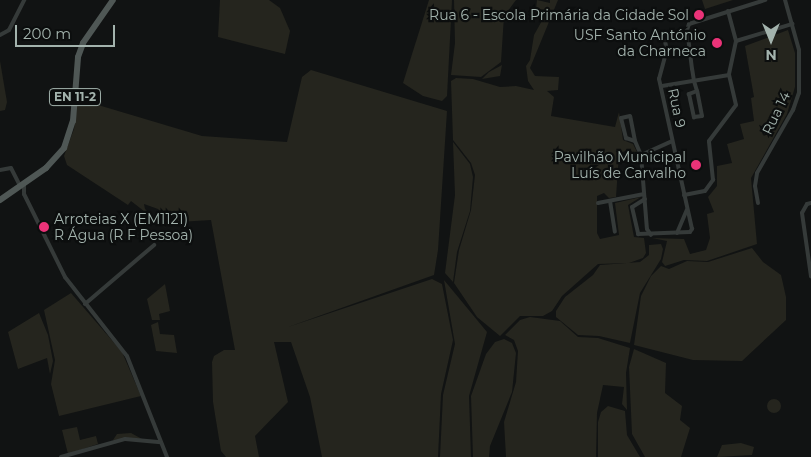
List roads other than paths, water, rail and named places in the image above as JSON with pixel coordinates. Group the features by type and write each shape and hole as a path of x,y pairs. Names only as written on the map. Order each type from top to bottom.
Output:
{"main road":[{"name":"EN 11-2","path":"0,200 46,168 64,148 73,121 78,57 83,43 113,0"}],"street":[{"path":"0,36 9,30 24,0"},
{"path":"697,91 689,94 694,117 702,116 697,91 694,80 687,30 691,23 765,0"},
{"name":"Rua 14","path":"758,203 755,186 758,172 793,110 799,94 801,59 785,0"},
{"path":"740,2 742,7"},
{"path":"684,195 706,191 713,180 709,141 736,105 729,75 736,41 728,11"},
{"path":"736,41 792,24"},
{"name":"Rua 9","path":"665,41 667,50 659,72 692,229 690,232 677,233"},
{"path":"662,86 729,75"},
{"path":"635,141 626,138 621,118 630,116 635,141 642,155 647,229 651,235"},
{"path":"642,155 672,141"},
{"path":"0,170 11,168 65,277 84,304 127,356 167,457"},
{"path":"20,186 24,194"},
{"path":"598,203 645,196"},
{"path":"645,196 632,207 638,234 677,233 687,208"},
{"path":"610,201 615,232"},
{"path":"811,203 807,204 802,214 811,276"},
{"path":"84,304 154,245"},
{"path":"61,457 125,439 161,442"}],"place":[{"name":"Rua 6 - Escola Primária da Cidade Sol","path":"699,15"},
{"name":"USF Santo António da Charneca","path":"717,43"},
{"name":"Pavilhão Municipal Luís de Carvalho","path":"696,165"},
{"name":"Arroteias X (EM1121) R Água (R F Pessoa)","path":"44,227"}]}
